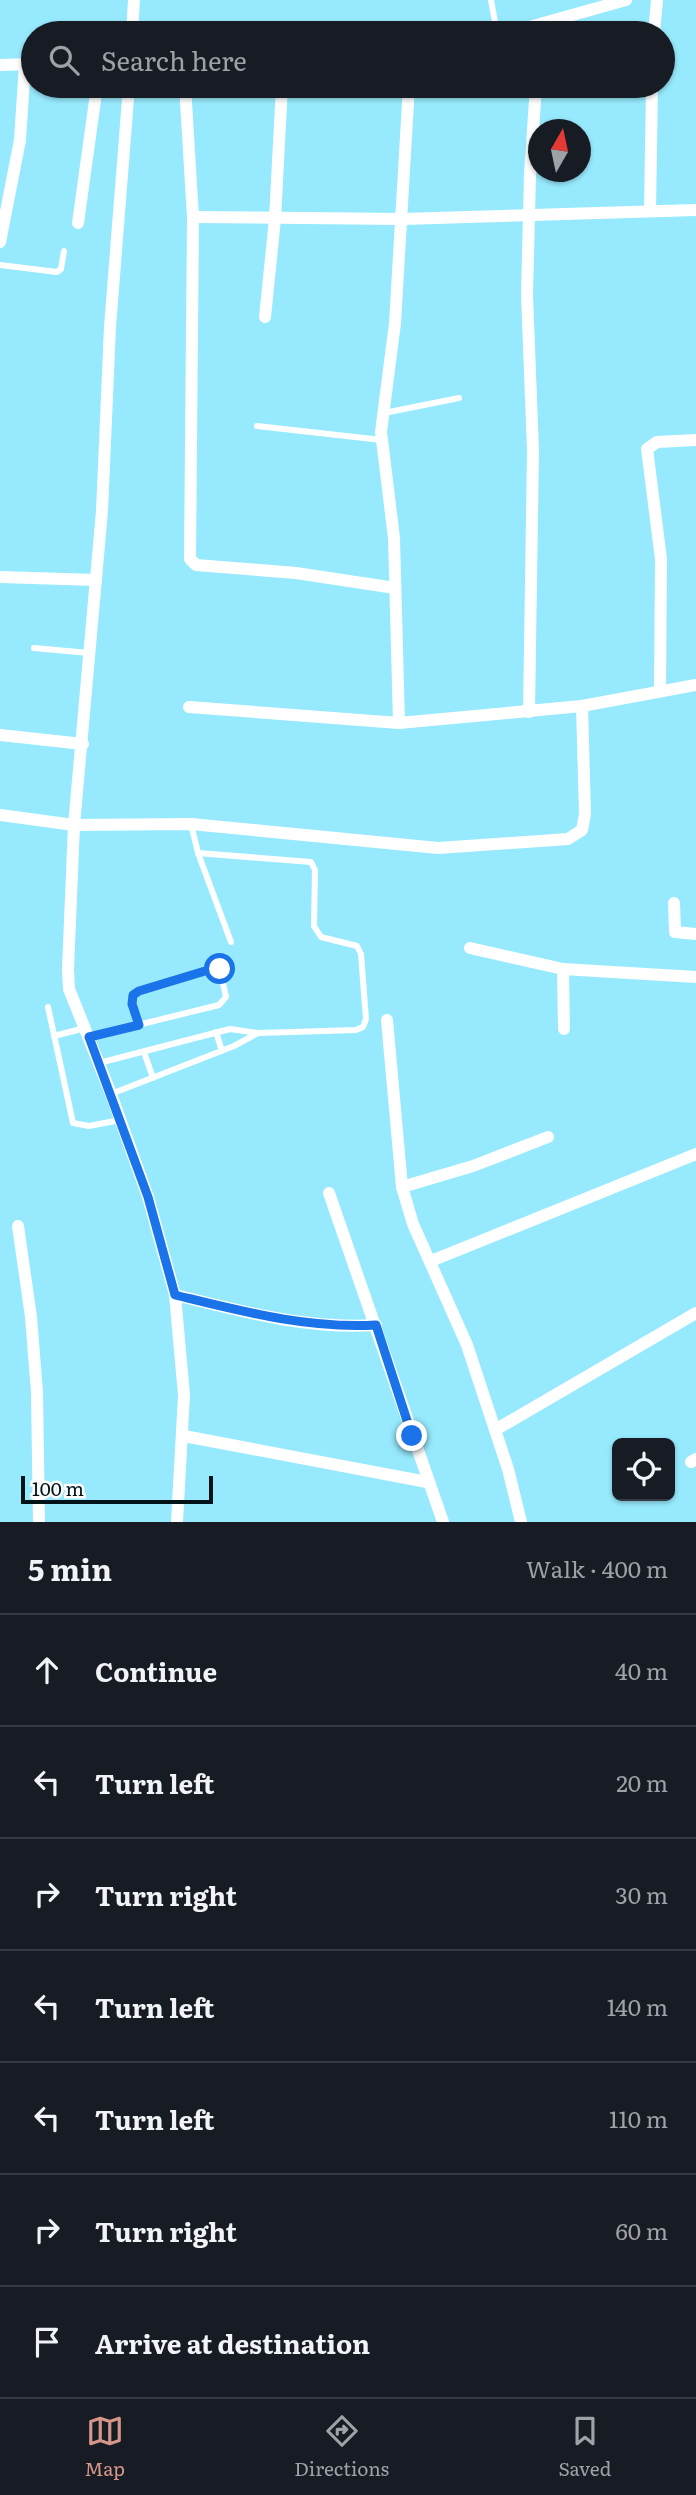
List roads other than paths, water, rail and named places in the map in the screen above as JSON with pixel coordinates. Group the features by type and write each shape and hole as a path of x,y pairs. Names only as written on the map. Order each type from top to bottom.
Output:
{"street":[{"path":"133,21 134,0"},
{"path":"562,21 626,0"},
{"path":"655,21 657,0"},
{"path":"0,65 21,64"},
{"path":"0,242 20,141 25,98"},
{"path":"78,223 95,98"},
{"path":"128,98 110,327 91,653 74,825 68,969 69,989 111,1094 155,1219 175,1295 184,1395 184,1436 177,1522"},
{"path":"186,98 193,217 190,559 196,565 296,573 395,588"},
{"path":"265,317 275,219 281,98"},
{"path":"399,723 394,538 382,440 382,413 395,323 408,98"},
{"path":"529,712 533,451 527,295 528,216 535,98"},
{"path":"650,211 652,98"},
{"path":"193,217 402,219 696,210"},
{"path":"660,690 661,559 647,449 657,442 696,440"},
{"path":"0,577 96,580"},
{"path":"189,707 399,723 582,706 696,685"},
{"path":"0,815 74,825 191,824 438,848 568,839 582,830 585,814 582,706"},
{"path":"0,735 83,744"},
{"path":"674,903 675,932 696,934"},
{"path":"470,948 563,969 696,977"},
{"path":"563,969 564,1029"},
{"path":"387,1020 402,1188 413,1224 455,1312 495,1430 521,1522"},
{"path":"402,1188 473,1166 548,1137"},
{"path":"431,1261 696,1153"},
{"path":"329,1193 443,1522"},
{"path":"18,1226 32,1330 38,1522"},
{"path":"175,1295 299,1323 339,1328 376,1325"},
{"path":"495,1430 696,1313"},
{"path":"184,1436 427,1482"}],"lane":[{"path":"491,0 495,21"},
{"path":"0,265 57,272 61,269 64,251"},
{"path":"382,413 459,398"},
{"path":"257,426 382,440"},
{"path":"34,648 91,653"},
{"path":"191,824 198,853 231,942"},
{"path":"99,1063 230,1029 258,1033 356,1030 363,1027 366,1018 361,954 357,946 321,937 314,926 314,870 311,862 198,853"},
{"path":"54,1036 139,1025 224,1002 226,997 220,969 215,968 133,995 132,1004 139,1025"},
{"path":"48,1007 73,1123 89,1126 120,1120"},
{"path":"216,1032 222,1051"},
{"path":"111,1094 222,1051 258,1033"},
{"path":"144,1052 153,1078"}]}
